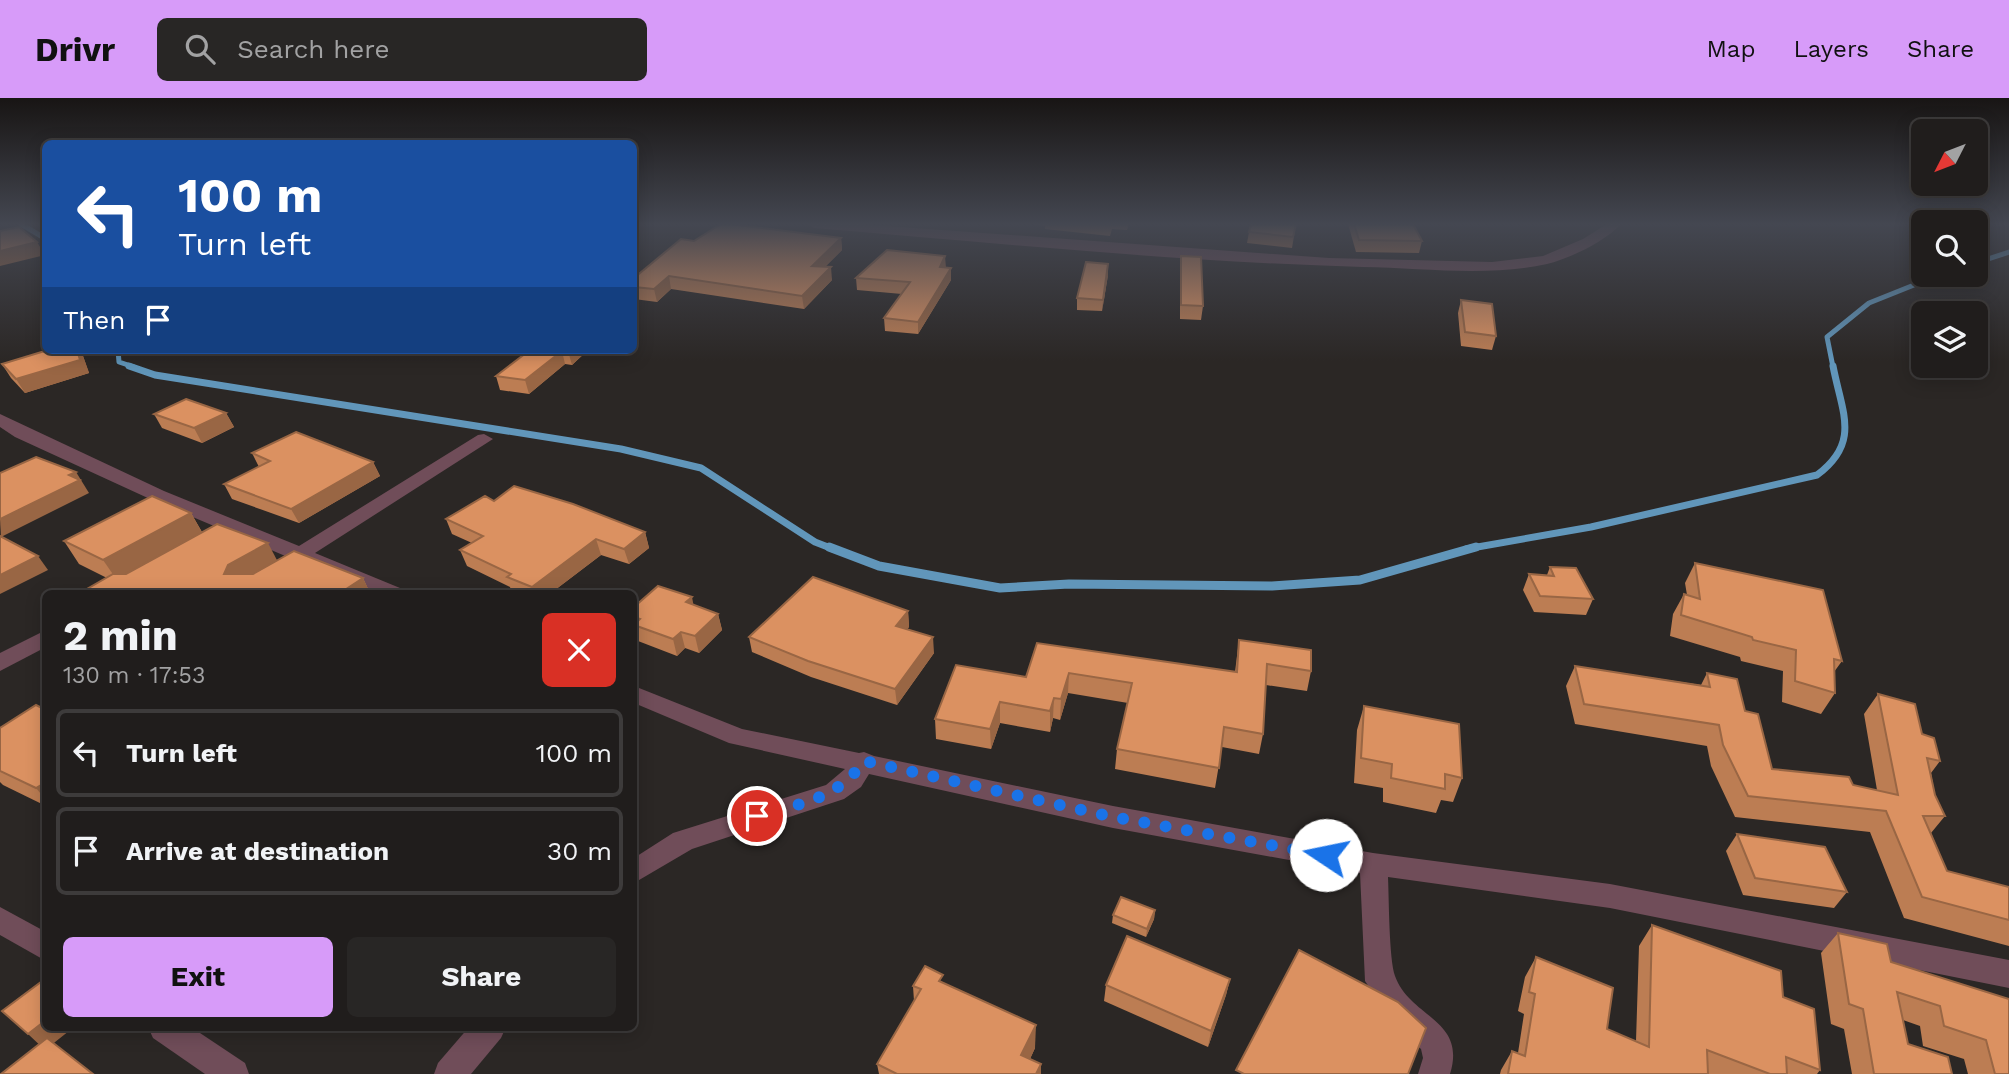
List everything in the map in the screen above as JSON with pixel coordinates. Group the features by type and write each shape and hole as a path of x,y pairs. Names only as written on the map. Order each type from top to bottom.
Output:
{"street":[{"path":"0,419 21,433 157,495 302,552 386,590"},
{"path":"0,444 21,433"},
{"path":"253,590 296,566 302,552 484,439"},
{"path":"217,540 240,527"},
{"path":"0,663 42,639"},
{"path":"637,695 738,737 864,761 1113,817 1373,864 1610,896 2009,974"},
{"path":"637,870 682,841 835,792 852,780 864,761"},
{"path":"1373,864 1380,981 1409,1020 1435,1041 1438,1058 1434,1074"},
{"path":"0,920 42,946"},
{"path":"169,1031 233,1074"},
{"path":"450,1074 488,1031"}],"building":[{"path":"644,270 828,270 802,296 669,276 654,289 637,287 637,276"},
{"path":"865,270 950,270 918,322 884,318 910,282 856,278"},
{"path":"1084,270 1107,270 1103,300 1077,298"},
{"path":"1181,270 1202,270 1203,306 1181,305"},
{"path":"1461,300 1492,304 1496,336 1465,332"},
{"path":"42,352 42,354 78,354 80,360 16,379 2,364"},
{"path":"525,354 558,354 525,380 496,376"},
{"path":"186,399 226,413 194,428 154,414"},
{"path":"296,432 373,462 291,509 224,484 270,461 252,453"},
{"path":"36,457 76,472 69,475 80,480 0,519 0,473"},
{"path":"514,486 573,504 645,532 624,549 596,539 532,587 507,577 511,574 460,550 483,536 446,519 485,496 494,501"},
{"path":"152,496 191,513 103,560 64,541"},
{"path":"217,524 268,543 228,565 224,574 253,574 294,551 363,578 345,590 85,590 113,574 126,574"},
{"path":"0,536 38,556 0,575"},
{"path":"1695,563 1823,590 1842,661 1834,659 1835,693 1795,681 1796,650 1753,640 1752,637 1681,615 1684,594 1700,599"},
{"path":"1550,567 1576,568 1593,599 1540,596 1529,574 1554,576"},
{"path":"813,577 908,611 896,626 933,637 895,689 808,661 749,637"},
{"path":"658,586 692,597 686,602 718,614 695,636 681,632 673,639 637,626 640,619 637,618 637,604"},
{"path":"1239,640 1311,650 1311,671 1267,664 1263,734 1224,727 1219,768 1117,749 1132,683 1069,673 1061,699 1054,698 1050,711 1000,702 990,729 935,719 956,665 1026,677 1037,643 1237,672"},
{"path":"1575,666 1710,687 1707,673 1737,679 1745,711 1758,714 1772,769 1849,777 1853,785 1898,795 1878,694 1915,704 1922,734 1934,738 1940,761 1927,758 1935,795 1945,816 1923,816 1947,871 2009,887 2009,920 1922,897 1886,811 1748,796 1723,745 1719,725 1584,704"},
{"path":"36,705 42,708 42,784 36,788 0,771 0,728"},
{"path":"1364,706 1459,724 1462,778 1445,774 1445,789 1391,778 1392,764 1361,758"},
{"path":"1737,834 1825,847 1847,892 1755,878"},
{"path":"1121,897 1155,910 1147,929 1113,915"},
{"path":"1652,925 1781,971 1783,997 1814,1009 1820,1070 1786,1057 1787,1074 1770,1074 1707,1050 1708,1074 1508,1074 1512,1051 1525,1056 1535,994 1529,992 1536,957 1613,988 1607,1029 1649,1047"},
{"path":"1838,933 1887,944 1891,962 2009,999 2009,1074 1995,1074 1986,1040 1944,1026 1940,1006 1897,992 1908,1044 1948,1057 1952,1074 1874,1074 1863,1009 1849,1004"},
{"path":"1127,936 1230,979 1211,1031 1106,985"},
{"path":"1299,950 1398,1002 1426,1028 1408,1074 1244,1074 1236,1070"},
{"path":"925,966 943,975 939,981 1036,1025 1021,1055 1041,1064 1036,1074 897,1074 877,1064 921,989 913,986"},
{"path":"42,981 42,1023 28,1034 2,1011"},
{"path":"47,1038 93,1074 1,1074"}],"waterway":[{"path":"1833,367 1827,337 1869,303 1911,286"},
{"path":"118,354 119,362 134,367"},
{"path":"129,366 155,375 621,449 701,468 815,542 833,549"},
{"path":"1474,548 1591,527 1817,475 1831,463 1844,438 1843,412 1833,366"},
{"path":"829,547 879,566 1000,588 1069,584 1272,586 1360,580 1474,548"},
{"path":"1466,549 1474,548"}],"route":[{"path":"757,816 835,792 852,780 864,761 1113,817 1326,855"}]}
